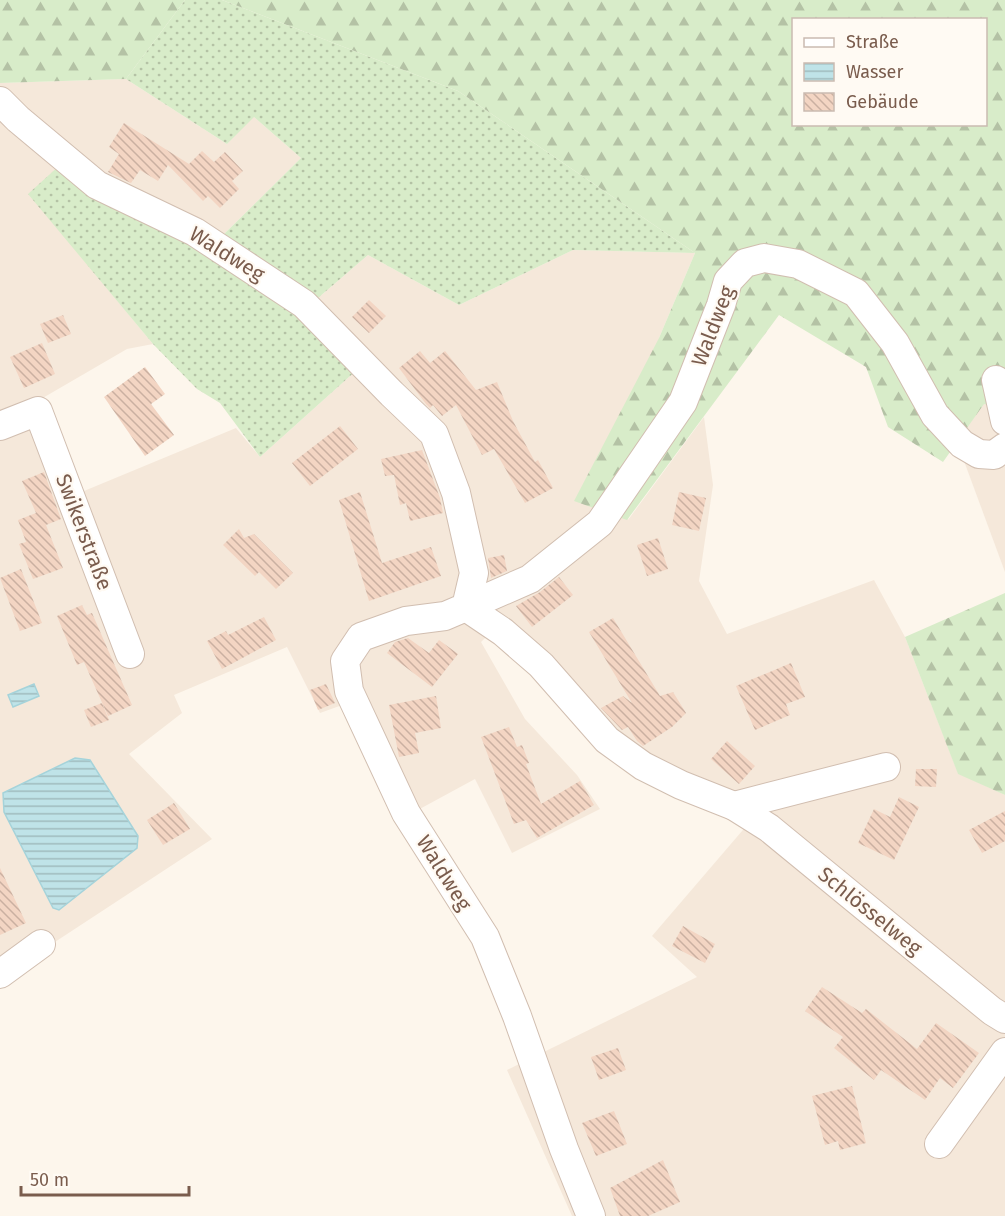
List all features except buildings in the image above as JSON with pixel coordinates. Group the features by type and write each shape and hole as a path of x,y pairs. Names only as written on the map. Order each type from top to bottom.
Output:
{"street":[{"name":"Waldweg","path":"0,101 97,185 195,232 304,304 434,434 456,493 474,573 466,607"},
{"name":"Waldweg","path":"591,1216 564,1149 517,1016 485,937 406,813 350,691 345,661 361,637 406,621 445,616 530,579 600,524 683,402 721,305 728,281 745,263 764,258 798,264 856,293 895,344 935,415 962,444 979,454 994,455 1005,447"},
{"path":"996,380 1005,421"},
{"name":"Swikerstraße","path":"0,426 38,411 130,654"},
{"name":"Schlösselweg","path":"466,607 503,632 541,665 607,740 643,766 734,806 769,828 992,1011 1005,1019"},
{"path":"734,806 886,767"},
{"path":"0,974 41,944"},
{"path":"939,1144 1005,1052"}],"shaded area":[{"path":"126,79 227,144 253,116 301,158 222,236 29,194 153,344 127,349 41,399 84,491 236,428 260,457 359,368 304,310 368,255 459,305 573,250 695,253 659,338 628,520 704,417 713,485 699,581 727,634 874,580 905,637 958,773 1005,795 1005,1216 572,1216 507,1070 697,977 652,936 748,824 620,767 541,677 490,633 481,642 525,719 577,775 600,809 512,853 475,779 416,811 359,699 320,713 287,647 174,695 182,713 129,754 212,839 0,978 0,83"},
{"path":"984,403 1005,408 1005,572 957,442"}],"green space":[{"path":"0,0 185,0 126,79 0,83"},
{"path":"185,0 222,0 458,91 695,253 573,250 459,305 368,255 304,310 359,368 260,457 220,403 197,389 153,344 28,194 71,155 222,236 301,158 254,117 227,144 126,79"},
{"path":"222,0 1005,0 1005,408 984,404 943,462 888,427 866,367 779,315 627,520 574,501 659,338 695,253 458,91"},
{"path":"1005,593 1005,795 958,774 905,637"}],"water":[{"path":"34,684 39,696 13,707 8,695"},
{"path":"75,758 90,760 138,836 137,848 59,910 53,908 4,812 3,793"}]}
